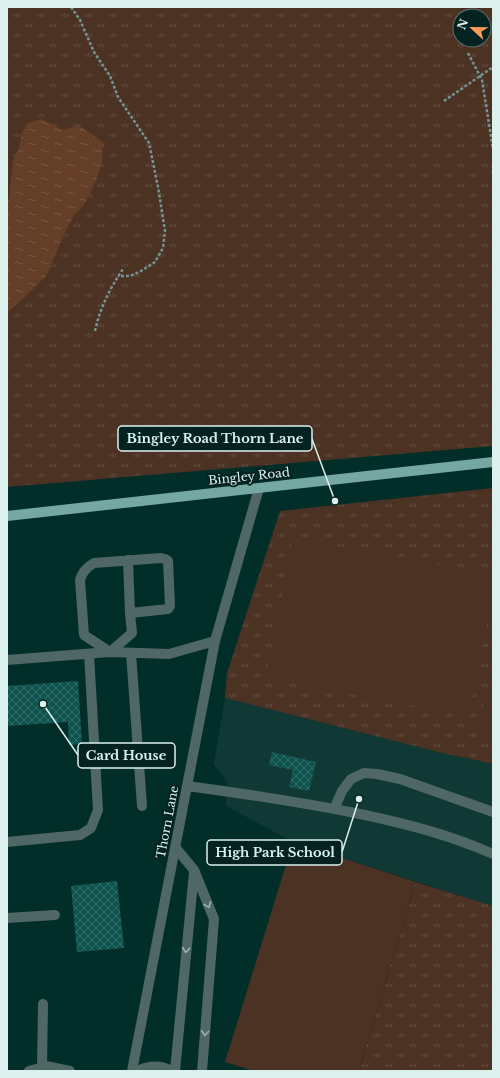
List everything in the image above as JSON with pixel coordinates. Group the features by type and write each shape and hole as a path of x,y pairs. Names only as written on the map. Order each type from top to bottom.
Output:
{"main road":[{"name":"Bingley Road","path":"7,516 493,462"}],"street":[{"name":"Thorn Lane","path":"132,1071 215,641 259,488"},
{"path":"110,652 84,635 80,580 82,572 94,563 161,558 166,559 168,561 170,606 168,609 130,613"},
{"path":"110,652 132,633 128,560"},
{"path":"7,660 110,652 169,654 215,641"},
{"path":"131,653 142,806"},
{"path":"7,842 80,835 92,828 98,810 89,654"},
{"path":"334,808 342,791 351,779 364,773 400,779 493,812"},
{"path":"187,786 334,808 417,826 468,843 493,854"},
{"path":"175,847 194,870 214,919 202,1071"},
{"path":"137,1071 142,1068 153,1066 165,1067 174,1071 194,870"},
{"path":"7,918 55,915"},
{"path":"42,1067 43,1004"},
{"path":"29,1071 46,1066 70,1071"}],"path":[{"path":"71,7 80,20 94,52 110,76 118,97 149,143 158,187 165,231 163,248 155,262 141,272 130,276 118,276"},
{"path":"468,53 480,76 484,88 493,149"},
{"path":"444,101 493,67"},
{"path":"493,165 493,173"},
{"path":"95,331 109,292 122,269"}],"shaded area":[{"path":"225,698 438,752 493,764 493,906 293,842 226,806 227,782 214,764"}],"green space":[{"path":"7,7 493,7 493,446 7,487"},
{"path":"493,488 493,764 438,752 225,698 227,673 280,511"},
{"path":"293,538 493,575 493,587 469,716 266,678"},
{"path":"493,676 493,736 476,731"},
{"path":"293,842 416,882 359,1071 254,1071 225,1062"},
{"path":"416,882 493,906 493,1071 359,1071"}],"water":[{"path":"41,119 63,130 78,125 103,142 102,163 96,181 84,205 73,217 64,234 47,275 7,313 7,203 9,199 13,160 19,148 22,132 28,123"}],"building":[{"path":"78,681 82,744 69,745 68,722 7,726 7,686"},
{"path":"272,752 316,762 309,791 289,787 293,770 269,765"},
{"path":"117,881 124,948 77,952 71,886"}],"place":[{"name":"Bingley Road Thorn Lane","path":"335,501"},
{"name":"Card House","path":"43,704"},
{"name":"High Park School","path":"359,799"}]}
